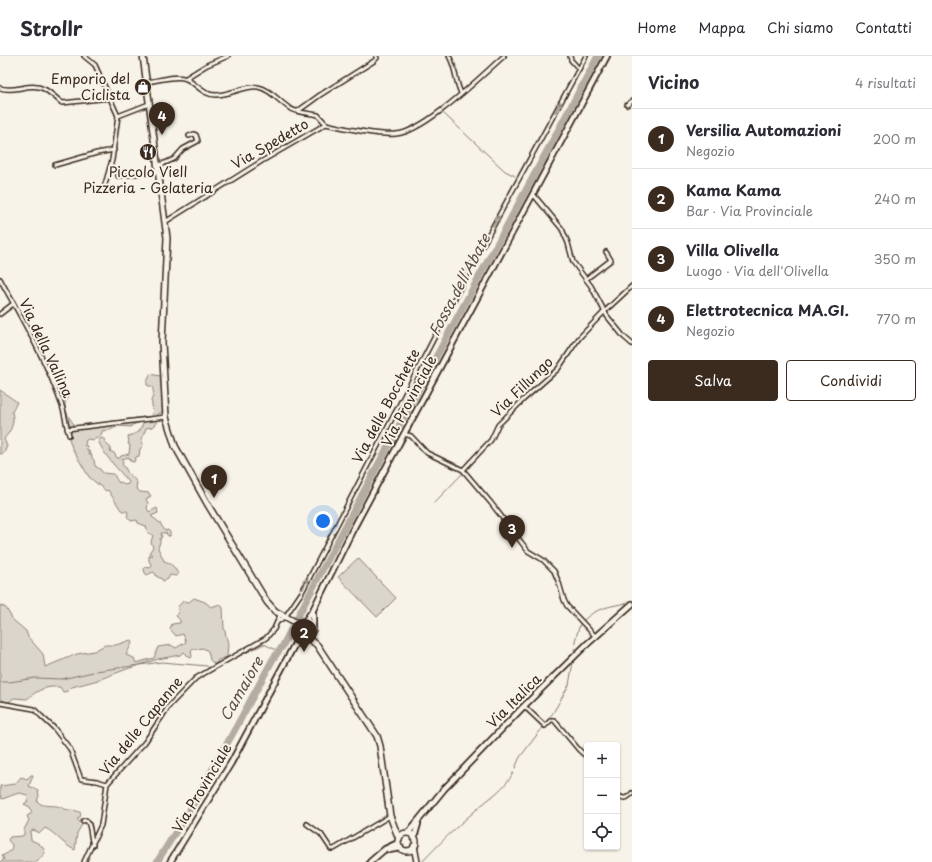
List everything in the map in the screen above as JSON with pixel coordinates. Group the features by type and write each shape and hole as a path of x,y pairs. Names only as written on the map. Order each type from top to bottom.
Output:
{"main road":[{"path":"143,56 165,222 167,256 162,351 166,417 175,446 208,505 269,606 284,617 301,625 305,634 317,646 377,736 380,746 390,816 401,848"},
{"name":"Via Provinciale","path":"313,628 312,617 314,610 352,531 607,56"},
{"name":"Via Italica","path":"406,833 418,822 444,789 524,706 632,604"},
{"name":"Via Provinciale","path":"170,862 232,763 297,640 301,625 314,610"},
{"path":"301,625 310,622 317,646"},
{"path":"305,634 311,633 313,628"},
{"name":"Via Provinciale","path":"297,640 305,634"},
{"name":"Via Italica","path":"414,838 418,822"},
{"path":"394,828 400,832 412,835 414,838 417,861"},
{"path":"370,862 385,849 398,841 401,835 406,833"},
{"path":"407,850 414,846"},
{"path":"377,856 389,850 401,848 407,850 417,861"}],"street":[{"path":"84,56 95,65 118,116 114,150 104,188"},
{"path":"186,78 227,56"},
{"path":"297,111 374,61 378,58 376,56"},
{"path":"449,56 453,63 457,83 461,93"},
{"path":"147,82 174,77 186,78 204,92 215,95 258,87 267,91 289,108 318,115 326,124 384,134 397,134 419,126 438,113 504,56"},
{"path":"570,56 571,60 579,70"},
{"name":"Via delle Bocchette","path":"284,617 302,592 477,256 586,56"},
{"path":"0,88 12,90 31,86 38,87 44,89 62,103 110,98"},
{"path":"627,105 632,101"},
{"path":"118,116 149,104"},
{"name":"Via Spedetto","path":"165,222 262,161 326,124"},
{"path":"158,165 174,159 183,149 198,141 194,134 190,136"},
{"path":"55,164 114,150"},
{"path":"118,176 158,171"},
{"path":"532,194 562,229 568,243 573,262 586,278 604,312 624,337 632,344"},
{"path":"586,278 611,260 606,252"},
{"name":"Via della Vallina","path":"0,279 30,335 55,388 69,435"},
{"name":"Via Fillungo","path":"463,470 491,440 498,425 524,399 558,369 574,345 604,312 632,286"},
{"path":"0,314 13,304"},
{"path":"67,429 166,417"},
{"path":"404,434 411,436 426,453 463,470 528,551 543,560 554,571 560,583 567,606 596,637"},
{"name":"Via delle Capanne","path":"84,862 101,825 107,784 145,742 169,706 191,683 207,671 266,638 278,622 284,617"},
{"path":"0,703 34,709 54,728 70,749 81,779 107,784"},
{"path":"524,706 544,725 551,720 554,720 584,754"},
{"path":"620,798 628,798 632,793"},
{"path":"307,824 321,834 331,849 334,849 390,816"},
{"path":"83,821 89,821 89,833 93,845"}],"shaded area":[{"path":"49,364 55,379 66,392 68,399 65,402 65,406 75,427 151,416 153,410 151,400 153,397 153,392 152,387 147,385 147,381 150,374 160,376 162,378 160,381 163,393 161,398 164,404 162,406 163,410 161,413 157,414 159,420 152,427 146,428 142,439 143,446 140,449 139,456 136,457 134,462 130,461 129,457 122,459 122,464 137,483 136,488 140,492 149,493 151,496 146,499 148,503 147,508 149,512 157,508 158,513 151,516 160,523 165,531 168,530 170,532 170,536 166,533 161,533 162,537 158,548 164,561 173,566 178,575 170,575 168,579 163,581 153,572 147,575 145,573 145,567 150,568 152,566 149,561 149,556 153,555 149,553 153,547 151,542 153,535 148,533 146,526 138,523 137,520 131,521 127,516 127,511 121,510 108,490 106,491 89,477 72,448 61,404 45,368","holes":["144,421 139,432 129,436 129,454 121,456 120,458 117,458 114,453 110,451 111,448 105,443 105,440 102,438 98,440 108,457 129,482 125,485 121,482 119,483 114,475 103,473 95,466 92,455 88,453 90,452 87,450 87,446 84,445 86,443 85,441 88,439 93,440 101,436 102,431 110,430 119,426 131,427 132,425"]},
{"path":"0,390 17,402 12,412 12,427 4,439 7,446 4,453 0,454"},
{"path":"358,558 396,598 377,617 338,577"},
{"path":"194,598 205,602 211,607 220,604 223,608 224,628 228,643 227,657 218,660 217,663 214,664 210,660 208,651 203,648 191,650 192,657 190,658 184,652 180,655 158,659 98,680 72,687 68,691 63,692 60,687 50,687 38,691 27,699 14,698 9,702 3,701 0,698 0,605 6,608 13,620 26,631 28,637 43,654 45,667 77,654 94,651 105,645 116,645 131,640 132,643 126,655 134,658 136,663 154,658 158,647 171,645 176,648 186,642 183,634 176,636 170,629 172,624 180,623 180,620 176,616 179,610 177,608 183,601 189,602"},
{"path":"33,775 29,786 38,790 39,796 37,801 39,803 43,805 58,806 67,810 81,813 80,817 77,819 82,825 77,833 75,850 45,828 40,833 33,830 30,832 31,840 42,846 45,853 37,862 0,862 4,859 2,856 11,849 12,845 8,840 10,837 24,835 24,830 29,820 27,816 32,813 30,807 24,804 28,801 27,795 20,793 2,799 0,795 0,786 15,784 21,777 27,779"}],"waterway":[{"name":"Fossa dell'Abate","path":"157,862 193,804 273,659 282,647 598,56"},
{"path":"443,113 505,171 515,176"},
{"path":"617,303 632,289"},
{"path":"607,313 613,306"},
{"path":"574,348 604,315"},
{"path":"560,369 571,353"},
{"path":"508,417 554,376"},
{"path":"465,470 491,443"},
{"path":"434,503 463,473"},
{"path":"583,621 598,610 627,603"},
{"path":"574,653 575,641 580,624"},
{"name":"Camaiore","path":"221,665 264,644 278,651"},
{"path":"96,671 162,662 207,666 209,668"},
{"path":"545,723 553,713 569,685 573,662"},
{"path":"0,682 35,678 62,679 93,672"},
{"path":"515,768 520,757 543,727"},
{"path":"422,862 462,822 501,789 513,773"}],"place":[{"name":"Emporio del Ciclista","path":"143,87"},
{"name":"Elettrotecnica MA.GI.","path":"162,135"},
{"name":"Piccolo Viell Pizzeria - Gelateria","path":"148,152"},
{"name":"Versilia Automazioni","path":"214,498"},
{"name":"Villa Olivella","path":"512,548"},
{"name":"Kama Kama","path":"304,652"}]}
